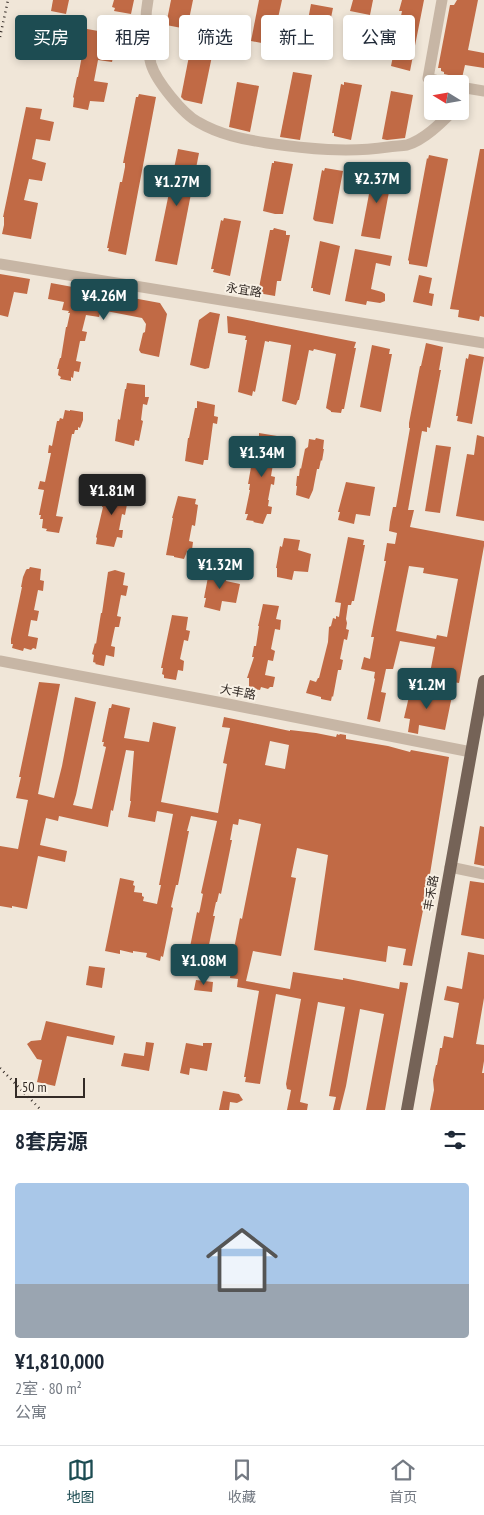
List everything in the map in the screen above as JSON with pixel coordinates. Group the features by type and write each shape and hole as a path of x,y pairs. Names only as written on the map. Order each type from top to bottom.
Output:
{"main road":[{"name":"丰禾路","path":"407,1110 484,681"}],"street":[{"path":"148,0 147,37 152,66 163,87 180,107 197,122 221,133 303,148 337,150 376,149 408,144 424,136 443,120"},
{"path":"429,75 442,0"},
{"path":"469,89 484,91"},
{"name":"永宜路","path":"0,264 484,343"},
{"name":"大丰路","path":"0,661 471,752"},
{"path":"450,867 484,874"}],"building":[{"path":"53,0 69,0 66,14 51,11"},
{"path":"114,0 134,0 131,14 114,11 115,8 112,7"},
{"path":"171,0 193,0 190,15 179,15 179,27 169,26 168,15"},
{"path":"259,0 282,0 279,15 261,15 261,43 251,41"},
{"path":"353,0 373,0 370,15 350,11"},
{"path":"402,0 424,0 415,46 415,15 401,15 402,11 399,11"},
{"path":"457,0 478,0 468,50 484,53 484,68 465,65 463,75 444,74 441,68 438,68 450,5 454,5"},
{"path":"311,4 333,8 332,15 309,15"},
{"path":"87,29 97,31 98,60 94,81 108,83 104,102 90,101 88,110 73,107 73,97 81,60 87,60"},
{"path":"188,60 211,60 202,104 184,100 181,97"},
{"path":"392,60 412,60 410,71 391,66"},
{"path":"293,72 312,75 300,140 280,137"},
{"path":"237,82 259,86 250,132 229,127"},
{"path":"344,82 362,85 351,140 334,136 334,133 332,133 341,84 344,85"},
{"path":"391,91 413,95 405,138 387,140 382,139"},
{"path":"139,94 156,97 126,255 108,251 109,248 107,248 120,182 122,182 125,167 125,163 123,163 136,97"},
{"path":"26,107 42,109 40,119 54,122 50,141 36,139 32,159 46,163 42,181 29,179 24,200 38,203 31,239 2,234 3,217"},
{"path":"178,149 199,153 177,265 155,261"},
{"path":"480,149 484,149 484,317 480,316 479,321 458,317 459,310 450,309"},
{"path":"429,155 448,159 427,267 409,264 408,260"},
{"path":"274,161 293,164 283,214 263,211 272,163"},
{"path":"325,168 343,171 333,224 313,219 322,170 324,171"},
{"path":"374,168 393,171 380,239 361,236"},
{"path":"224,218 241,221 230,276 213,272 214,269 211,269 221,220 223,221"},
{"path":"274,228 286,231 286,235 290,235 281,281 277,281 275,296 258,293 270,230"},
{"path":"320,241 340,246 330,295 313,291 313,288 311,288"},
{"path":"355,249 392,256 390,266 376,263 371,289 385,294 385,301 380,303 367,301 366,305 345,301"},
{"path":"0,274 30,279 27,294 14,292 8,317 0,315"},
{"path":"419,275 432,278 429,293 434,294 432,306 413,302"},
{"path":"51,283 160,303 167,314 159,357 141,353 139,350 146,324 142,318 101,310 99,317 86,315 82,331 87,332 85,341 80,341 76,361 81,362 79,372 74,371 71,381 60,379 61,377 58,375 59,369 57,369 70,313 68,313 69,311 62,310 64,302 48,299"},
{"path":"210,312 220,314 209,368 205,369 190,365 199,320"},
{"path":"227,316 356,342 344,409 342,409 341,413 331,412 326,408 336,354 314,349 313,351 309,350 299,400 296,405 282,401 291,345 265,341 255,392 253,391 252,396 238,392 247,340 245,340 246,336 228,333"},
{"path":"426,343 443,347 439,370 441,370 430,428 427,427 427,432 422,431 408,510 414,510 410,527 484,541 484,546 459,683 429,678 435,647 400,641 393,669 386,669 381,692 386,693 380,722 367,719 375,672 361,669 364,657 370,659 374,637 371,637 386,561 384,561 387,543 395,544 397,533 389,531 390,522 393,507 396,507 410,428 409,423","holes":["409,566 424,568 423,573 458,579 447,637 437,635 436,639 396,631"]},
{"path":"372,345 390,349 389,354 392,354 381,412 360,407"},
{"path":"469,354 484,357 472,424 457,421 458,416 456,416 466,358 468,359"},
{"path":"127,383 145,385 145,397 149,397 147,405 143,404 141,420 143,421 139,441 135,440 134,446 115,441 118,419 120,420"},
{"path":"197,401 215,405 214,416 218,417 217,424 213,423 208,460 204,460 203,465 185,461 188,438 195,408 197,408"},
{"path":"65,410 83,412 83,420 80,428 78,427 78,430 75,430 74,434 72,434 56,516 63,517 59,533 46,531 47,529 42,528 43,519 40,519 41,515 39,515 44,490 38,489 40,481 45,482 51,453 48,453 49,445 52,446 57,421 60,418 63,419"},
{"path":"259,433 277,436 276,447 281,448 279,456 275,455 271,476 275,477 274,485 271,484 268,500 268,506 272,507 271,514 267,514 263,524 246,520 248,514 245,514 250,490 250,484 248,484 256,439 259,440"},
{"path":"477,435 484,437 484,521 456,516 467,454 474,455"},
{"path":"316,438 324,440 324,449 322,461 319,469 317,469 313,490 309,499 296,495 297,476 299,476 309,439 315,440"},
{"path":"436,445 451,447 440,513 425,511"},
{"path":"346,482 375,487 370,516 356,514 354,524 338,520 340,512 338,512"},
{"path":"108,484 126,488 125,493 129,494 125,515 122,514 119,530 123,530 122,538 117,537 114,547 96,544 103,497 105,497"},
{"path":"178,496 196,499 195,504 198,505 195,526 192,525 189,541 193,542 192,550 188,549 184,559 166,555"},
{"path":"348,537 364,540 363,545 365,545 354,601 352,601 351,605 348,605 346,629 349,630 347,640 344,639 340,659 343,660 341,670 338,670 331,701 306,693 310,680 316,682 319,678 328,642 329,627 333,618 339,617 341,603 335,602"},
{"path":"284,538 300,540 298,550 311,554 308,572 294,571 292,580 277,577 276,568 280,546 282,547"},
{"path":"30,567 41,569 40,580 44,581 43,591 38,590 34,610 39,611 37,621 31,620 28,636 38,638 36,649 24,648 23,651 12,648 11,639 23,577 26,570"},
{"path":"212,569 228,571 226,581 240,584 236,603 222,601 220,611 204,607 208,577 210,577"},
{"path":"115,570 125,573 123,585 128,586 126,596 121,595 117,616 121,617 119,627 115,627 111,646 115,647 114,657 106,655 104,666 93,662 94,655 92,654 96,644 108,572"},
{"path":"263,604 279,606 276,619 281,620 280,630 275,629 271,649 275,651 273,661 268,660 265,675 275,677 273,687 268,689 261,687 260,690 249,688 249,678 247,678 254,657 252,657 254,646 256,646"},
{"path":"172,615 188,617 186,630 190,631 188,641 184,640 180,659 184,661 183,671 178,670 176,680 164,678 162,674 163,668 161,668"},
{"path":"39,682 60,684 38,794 54,798 75,697 96,702 73,805 92,809 106,747 103,746 104,742 102,742 109,708 111,708 112,704 130,708 124,738 149,742 153,722 176,727 161,802 218,813 227,764 223,763 230,728 222,727 224,717 290,731 336,737 337,734 346,735 346,739 388,746 410,752 411,750 449,757 429,880 412,966 403,965 406,949 388,946 386,962 314,950 328,855 297,848 291,877 296,878 281,956 253,951 246,981 290,989 293,972 343,980 343,978 399,989 400,982 408,983 385,1110 366,1110 384,1014 360,1009 340,1110 333,1110 336,1097 329,1096 345,1007 318,1002 300,1102 308,1104 307,1110 287,1110 291,1090 287,1089 286,1084 301,999 276,994 260,1084 245,1082 246,1077 244,1077 259,991 237,987 238,979 230,978 230,969 261,824 239,819 238,825 233,824 230,840 232,840 221,894 219,893 216,902 205,965 203,965 202,969 188,966 189,962 187,962 197,912 199,913 200,909 203,894 201,893 217,821 191,816 178,885 176,885 171,907 173,908 163,957 161,956 160,961 146,957 147,953 133,951 133,953 120,950 120,954 105,951 120,878 134,881 134,892 142,893 143,901 157,904 173,814 157,811 155,822 128,817 131,801 134,751 126,750 108,827 59,816 58,821 46,818 40,845 67,851 65,862 38,856 27,909 0,906 0,846 18,849 28,800 16,798 21,777 19,777","holes":["270,741 289,745 285,769 265,765"]},
{"path":"411,688 452,696 445,730 419,725 418,734 408,732 410,719 404,718"},
{"path":"480,826 484,827 484,866 474,864"},
{"path":"470,881 484,883 484,939 461,935"},
{"path":"468,952 484,955 484,998 476,1044 484,1045 482,1073 484,1073 484,1110 430,1110 434,1090 433,1080 440,1048 442,1048 444,1036 453,1038 459,1003 444,1000 447,986 462,989"},
{"path":"89,966 105,968 102,988 86,985"},
{"path":"196,980 213,982 212,992 194,990"},
{"path":"46,1021 115,1036 113,1045 67,1036 55,1086 37,1082 42,1060 37,1059 27,1044 31,1041 41,1040"},
{"path":"146,1042 154,1043 149,1071 121,1066 124,1053 144,1056"},
{"path":"186,1043 203,1046 203,1043 212,1043 207,1071 190,1068 189,1075 180,1073"},
{"path":"223,1091 239,1094 243,1100 237,1103 230,1102 229,1110 219,1110"}],"railway":[{"path":"0,37 8,0"},
{"path":"0,1068 41,1110"}]}
